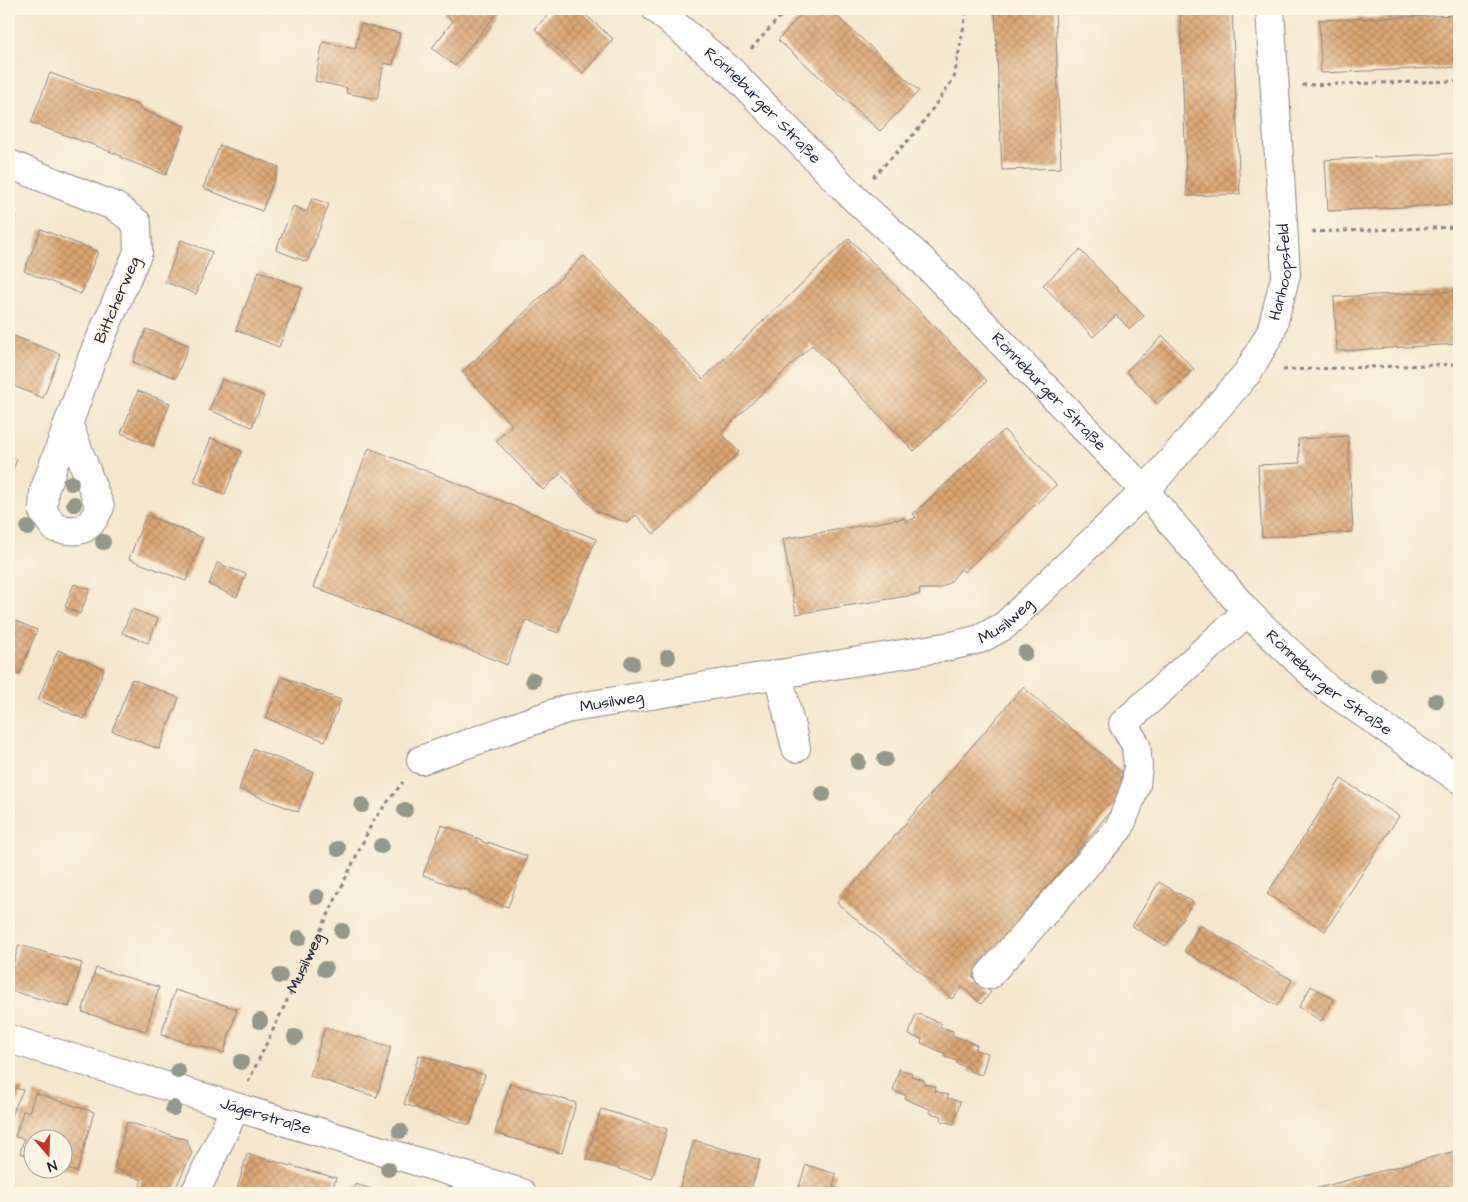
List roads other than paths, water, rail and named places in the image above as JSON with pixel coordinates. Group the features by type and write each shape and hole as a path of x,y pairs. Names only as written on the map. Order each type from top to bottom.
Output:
{"street":[{"name":"Rönneburger Straße","path":"656,9 730,71 854,198 920,258 1145,492 1247,612 1327,688 1454,773"},
{"name":"Hanhoopsfeld","path":"1145,492 1248,372 1271,332 1286,274 1282,233 1270,9"},
{"name":"Bittcherweg","path":"9,164 116,207 136,223 138,252 92,358 68,423"},
{"name":"Musilweg","path":"421,760 566,709 951,646 980,639 1004,626 1145,492"},
{"path":"990,975 1120,827 1134,793 1138,766 1136,746 1123,724 1247,612"},
{"path":"778,674 796,748"},
{"name":"Jägerstraße","path":"9,1039 522,1193"},
{"path":"195,1193 235,1108"}]}
